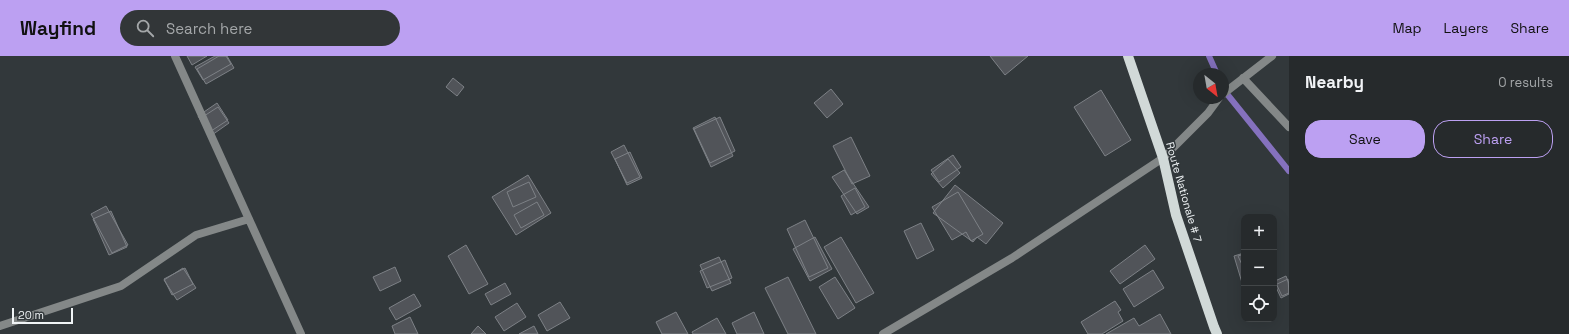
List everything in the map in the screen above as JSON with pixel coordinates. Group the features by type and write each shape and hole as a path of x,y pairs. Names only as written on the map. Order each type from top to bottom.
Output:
{"main road":[{"name":"Route Nationale # 7","path":"1128,56 1163,158 1176,215 1217,334"}],"street":[{"path":"175,56 301,334"},
{"path":"1229,89 1272,56"},
{"path":"1243,78 1289,127"},
{"path":"883,334 1012,258 1163,158 1215,104"},
{"path":"0,326 121,286 196,235 249,219"}],"building":[{"path":"187,56 207,56 192,65"},
{"path":"215,56 226,56 231,64 203,80 195,67"},
{"path":"219,56 227,56 234,68 206,84 197,69"},
{"path":"990,56 1028,56 1005,75"},
{"path":"453,78 464,87 457,96 446,87"},
{"path":"831,89 843,104 827,118 814,103"},
{"path":"1101,90 1131,140 1105,156 1074,107"},
{"path":"217,103 228,120 208,133 198,116"},
{"path":"218,107 229,123 212,135 201,118"},
{"path":"715,117 733,156 711,167 693,128"},
{"path":"720,117 735,151 710,163 694,129"},
{"path":"851,137 870,176 852,184 833,146"},
{"path":"624,145 640,177 627,183 611,152"},
{"path":"630,152 642,178 627,185 615,159"},
{"path":"953,155 961,167 939,182 931,170"},
{"path":"948,159 960,173 943,188 931,174"},
{"path":"844,170 869,207 857,214 832,177"},
{"path":"528,175 551,213 516,235 492,197"},
{"path":"529,182 536,197 513,207 507,192"},
{"path":"955,185 1003,223 986,244 977,237 973,242 933,213"},
{"path":"855,188 865,207 851,215 841,196"},
{"path":"958,192 983,234 971,241 966,232 952,240 932,207"},
{"path":"537,202 544,215 521,228 514,215"},
{"path":"106,206 128,245 112,253 91,214"},
{"path":"111,211 127,247 109,255 93,219"},
{"path":"805,220 828,268 809,277 787,229"},
{"path":"921,223 934,250 917,259 904,231"},
{"path":"815,237 832,269 810,281 793,249"},
{"path":"841,237 874,293 856,303 824,247"},
{"path":"466,245 488,284 469,294 448,256"},
{"path":"1145,245 1155,259 1120,284 1110,271"},
{"path":"1241,254 1241,279 1234,256"},
{"path":"1241,255 1241,262 1238,256"},
{"path":"719,257 731,283 712,291 700,265"},
{"path":"725,260 732,278 707,288 700,271"},
{"path":"395,267 401,281 380,291 373,277"},
{"path":"183,268 196,288 177,300 164,280"},
{"path":"185,268 193,284 172,295 164,279"},
{"path":"1153,270 1164,288 1134,307 1123,289"},
{"path":"1286,276 1289,284 1289,293 1282,296 1277,285 1277,280"},
{"path":"788,277 816,334 788,334 765,288"},
{"path":"835,277 855,308 838,319 819,287"},
{"path":"1288,279 1289,294 1281,298 1277,289 1277,284"},
{"path":"505,283 511,294 491,305 485,294"},
{"path":"414,294 421,306 396,320 389,308"},
{"path":"1115,301 1121,310 1118,312 1123,321 1102,334 1088,334 1081,322"},
{"path":"560,302 570,318 547,331 538,315"},
{"path":"517,303 526,317 504,331 495,317"},
{"path":"676,312 688,334 662,334 656,322"},
{"path":"754,312 764,334 737,334 732,323"},
{"path":"1160,314 1171,334 1106,334 1134,318 1139,326"},
{"path":"410,317 418,334 395,334 392,326"},
{"path":"717,318 726,334 693,334 692,332"},
{"path":"478,326 486,334 471,334"},
{"path":"534,326 538,334 519,334"}],"waterway":[{"path":"1209,56 1214,68"},
{"path":"1229,96 1289,171"}]}
